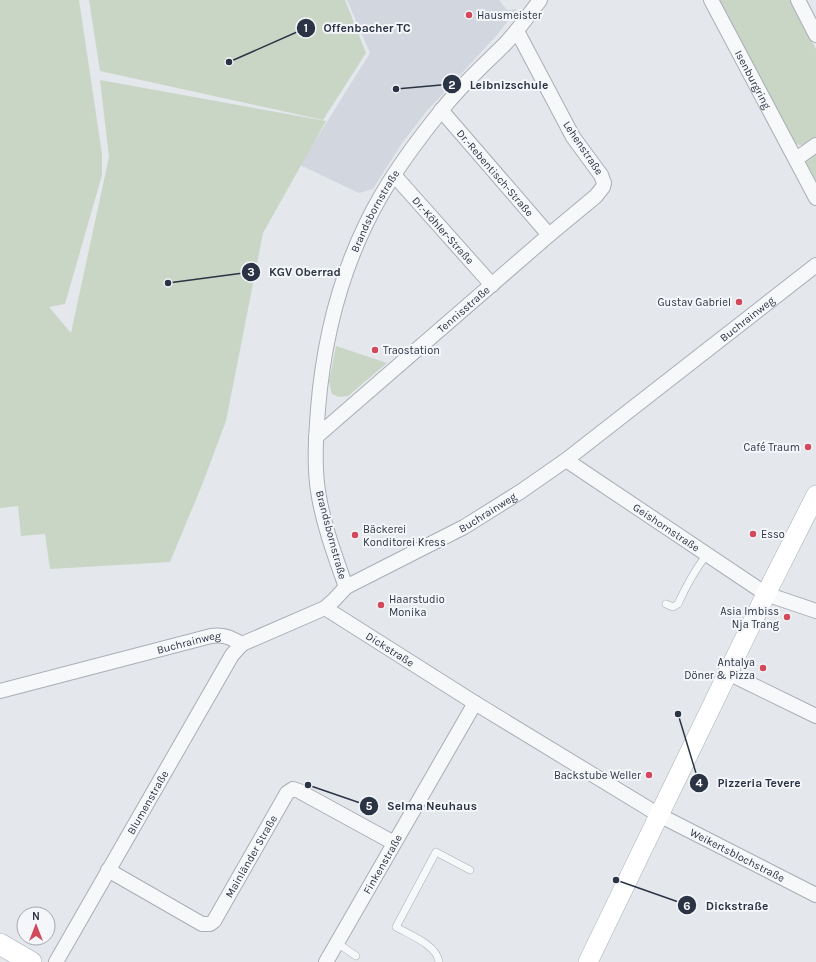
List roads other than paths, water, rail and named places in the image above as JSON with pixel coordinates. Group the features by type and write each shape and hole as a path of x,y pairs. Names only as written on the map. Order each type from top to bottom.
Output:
{"main road":[{"path":"588,962 766,594 816,495"},
{"path":"0,944 31,962"}],"street":[{"name":"Brandsbornstraße","path":"346,587 320,502 316,469 316,437 323,364 338,297 365,227 382,194 394,175 441,110 517,31 540,0"},
{"name":"Isenburgring","path":"711,0 816,198"},
{"path":"798,0 816,35"},
{"name":"Lehenstraße","path":"517,31 572,137 604,180"},
{"name":"Dr.-Rebentisch-Straße","path":"441,110 549,235"},
{"path":"796,159 816,145"},
{"name":"Dr.-Köhler-Straße","path":"394,175 492,285"},
{"name":"Tennisstraße","path":"316,437 596,196 603,187 604,180"},
{"name":"Buchrainweg","path":"0,692 211,636 223,635 242,644 325,608 346,587 464,526 566,460 816,265"},
{"name":"Geishornstraße","path":"566,460 766,594 816,611"},
{"name":"Dickstraße","path":"325,608 475,703 659,815"},
{"name":"Blumenstraße","path":"56,962 232,655 242,644"},
{"path":"728,673 816,716"},
{"name":"Finkenstraße","path":"326,962 475,703"},
{"name":"Mainländer Straße","path":"108,870 202,924 210,924 214,921 287,793 293,789 394,843"},
{"name":"Weikertsblochstraße","path":"659,815 816,896"}],"lane":[{"path":"666,604 673,607 678,604 684,590 707,554"},
{"path":"439,962 438,955 431,947 396,927 436,852 470,870"},
{"path":"337,943 356,956"}],"place":[{"name":"Hausmeister","path":"469,15"},
{"name":"Offenbacher TC","path":"229,62"},
{"name":"Leibnizschule","path":"396,89"},
{"name":"KGV Oberrad","path":"168,283"},
{"name":"Gustav Gabriel","path":"739,302"},
{"name":"Traostation","path":"375,350"},
{"name":"Café Traum","path":"808,447"},
{"name":"Esso","path":"753,534"},
{"name":"Bäckerei Konditorei Kress","path":"355,535"},
{"name":"Haarstudio Monika","path":"381,605"},
{"name":"Asia Imbiss Nja Trang","path":"787,617"},
{"name":"Antalya Döner & Pizza","path":"763,668"},
{"name":"Pizzeria Tevere","path":"678,714"},
{"name":"Backstube Weller","path":"649,775"},
{"name":"Selma Neuhaus","path":"308,785"},
{"name":"Dickstraße","path":"616,880"}]}
